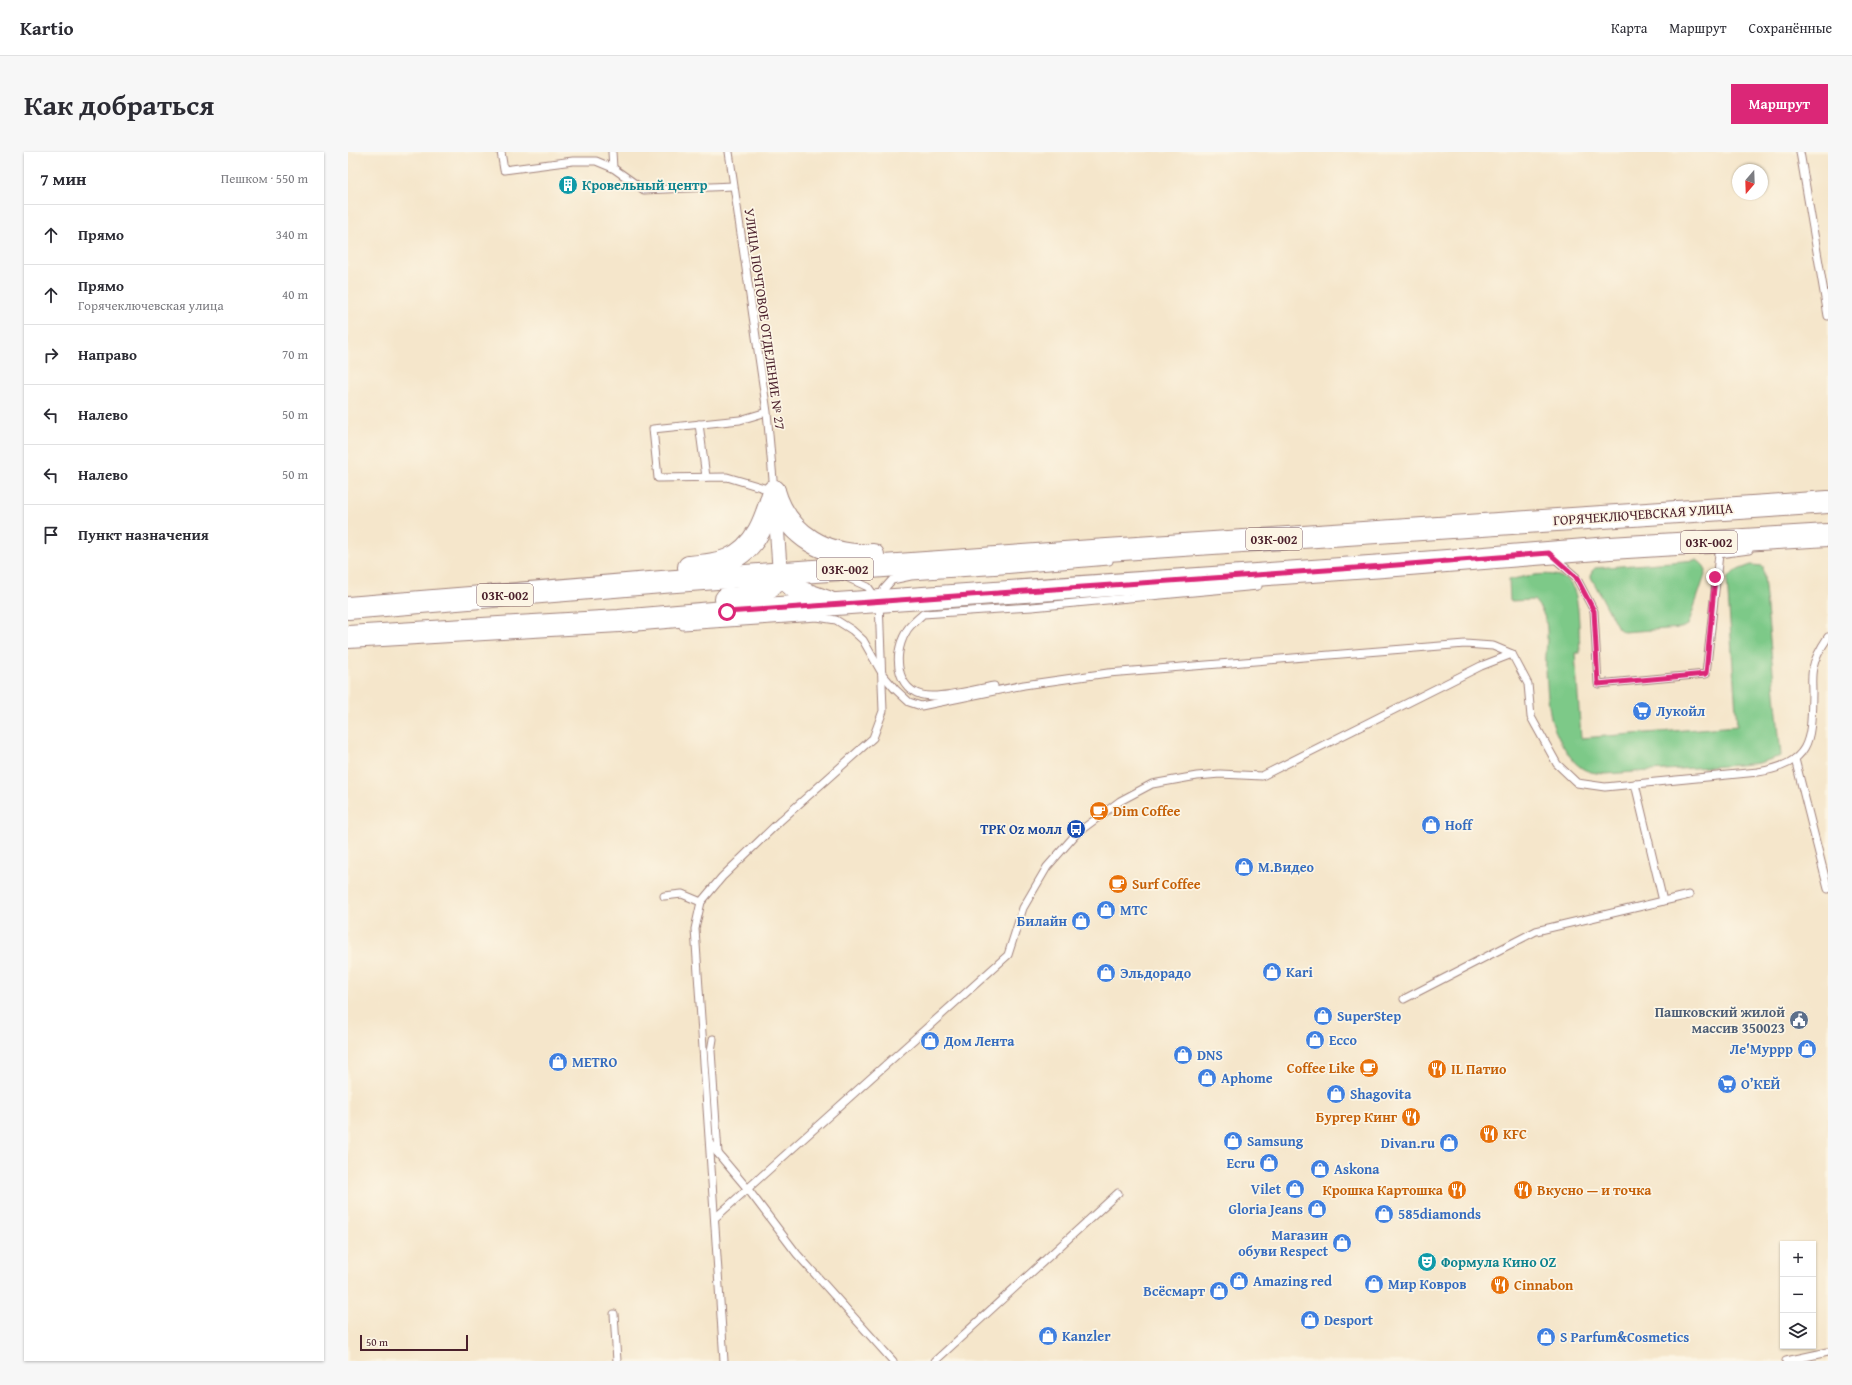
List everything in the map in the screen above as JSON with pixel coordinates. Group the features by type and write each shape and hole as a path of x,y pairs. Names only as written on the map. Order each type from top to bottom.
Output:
{"main road":[{"path":"774,490 778,504 788,520 802,535 830,551 857,556 1174,533 1201,543"},
{"path":"348,596 709,565 728,560 741,553 756,537 766,520 774,490"},
{"path":"1736,508 1828,492"},
{"name":"ГОРЯЧЕКЛЮЧЕВСКАЯ УЛИЦА","path":"1377,532 1828,502"},
{"name":"03К-002","path":"348,608 826,570 1377,532"},
{"name":"03К-002","path":"348,637 619,621 837,604 1384,566 1461,559 1822,536"},
{"path":"348,633 378,624 736,599 767,590 780,574 800,592 837,604"}],"street":[{"path":"774,490 780,574"}],"lane":[{"path":"501,152 504,170 573,161 596,161 613,168 644,190 733,186"},
{"path":"612,152 613,168"},
{"name":"УЛИЦА ПОЧТОВОЕ ОТДЕЛЕНИЕ № 27","path":"729,152 767,412 774,490"},
{"path":"1800,152 1828,316"},
{"path":"767,412 740,420 653,429 658,478 727,477 774,490"},
{"path":"699,424 706,477"},
{"path":"1248,548 1360,539 1377,532"},
{"path":"1779,547 1822,536"},
{"path":"1549,553 1576,577 1594,611 1598,684 1706,674 1719,554 1756,549"},
{"path":"724,1361 695,929 701,902 722,877 780,821 873,738 883,711 883,675 879,601 884,589 892,580 911,576 1002,570 1113,560"},
{"path":"1364,576 1384,566"},
{"path":"826,570 848,577 868,587 879,601"},
{"path":"1095,675 1082,672 932,696 918,693 904,684 898,669 899,651 906,631 923,614 1032,607 1269,584"},
{"path":"676,627 817,617 836,620 852,630 863,640 883,675 909,702 921,706 1024,685 1095,675 1465,644 1493,646 1512,654 1528,684 1531,717 1557,764 1577,783 1605,787 1763,772 1777,769 1795,759 1804,749 1811,732 1812,668 1828,637"},
{"path":"436,632 480,637"},
{"path":"714,1218 1008,955 1023,908 1047,867 1077,833 1102,813 1120,801 1152,784 1197,776 1220,774 1262,776 1481,666 1512,654"},
{"path":"1795,759 1828,889"},
{"path":"1635,784 1663,902"},
{"path":"664,896 682,894 701,902"},
{"path":"1404,999 1536,931 1689,896"},
{"path":"703,1048 713,1039 711,1051 718,1153"},
{"path":"710,1144 748,1188 797,1254 893,1361"},
{"path":"935,1361 1118,1193"},
{"path":"614,1314 617,1361"},
{"path":"1786,1361 1828,1352"}],"green space":[{"path":"1696,560 1703,565 1706,572 1688,625 1681,628 1623,632 1618,628 1591,577 1592,571 1595,568"},
{"path":"1751,565 1763,566 1781,756 1759,763 1605,774 1588,771 1575,763 1563,746 1552,722 1547,683 1547,634 1544,617 1534,600 1510,601 1509,580 1543,574 1560,576 1567,580 1575,592 1578,608 1579,628 1580,653 1575,653 1581,738 1737,726 1727,579 1735,571"}],"place":[{"name":"Кровельный центр","path":"568,185"},
{"name":"Лукойл","path":"1642,711"},
{"name":"Dim Coffee","path":"1099,811"},
{"name":"Hoff","path":"1431,825"},
{"name":"ТРК Oz молл","path":"1076,829"},
{"name":"М.Видео","path":"1244,867"},
{"name":"Surf Coffee","path":"1118,884"},
{"name":"МТС","path":"1106,910"},
{"name":"Билайн","path":"1081,921"},
{"name":"Kari","path":"1272,972"},
{"name":"Эльдорадо","path":"1106,973"},
{"name":"SuperStep","path":"1323,1016"},
{"name":"Пашковский жилой массив 350023","path":"1799,1020"},
{"name":"Ecco","path":"1315,1040"},
{"name":"Дом Лента","path":"930,1041"},
{"name":"Ле'Муррр","path":"1807,1049"},
{"name":"DNS","path":"1183,1055"},
{"name":"METRO","path":"558,1062"},
{"name":"Coffee Like","path":"1369,1068"},
{"name":"IL Патио","path":"1437,1069"},
{"name":"Aphome","path":"1207,1078"},
{"name":"О’КЕЙ","path":"1727,1084"},
{"name":"Shagovita","path":"1336,1094"},
{"name":"Бургер Кинг","path":"1411,1117"},
{"name":"KFC","path":"1489,1134"},
{"name":"Samsung","path":"1233,1141"},
{"name":"Divan.ru","path":"1449,1143"},
{"name":"Ecru","path":"1269,1163"},
{"name":"Askona","path":"1320,1169"},
{"name":"Vilet","path":"1295,1189"},
{"name":"Крошка Картошка","path":"1457,1190"},
{"name":"Вкусно — и точка","path":"1523,1190"},
{"name":"Gloria Jeans","path":"1317,1209"},
{"name":"585diamonds","path":"1384,1214"},
{"name":"Магазин обуви Respect","path":"1342,1243"},
{"name":"Формула Кино OZ","path":"1427,1262"},
{"name":"Amazing red","path":"1239,1281"},
{"name":"Мир Ковров","path":"1374,1284"},
{"name":"Cinnabon","path":"1500,1285"},
{"name":"Всёсмарт","path":"1219,1291"},
{"name":"Desport","path":"1310,1320"},
{"name":"Kanzler","path":"1048,1336"},
{"name":"S Parfum&Cosmetics","path":"1546,1337"}],"route":[{"path":"727,612 1549,553 1576,577 1594,611 1598,684 1706,674 1715,577"}]}
